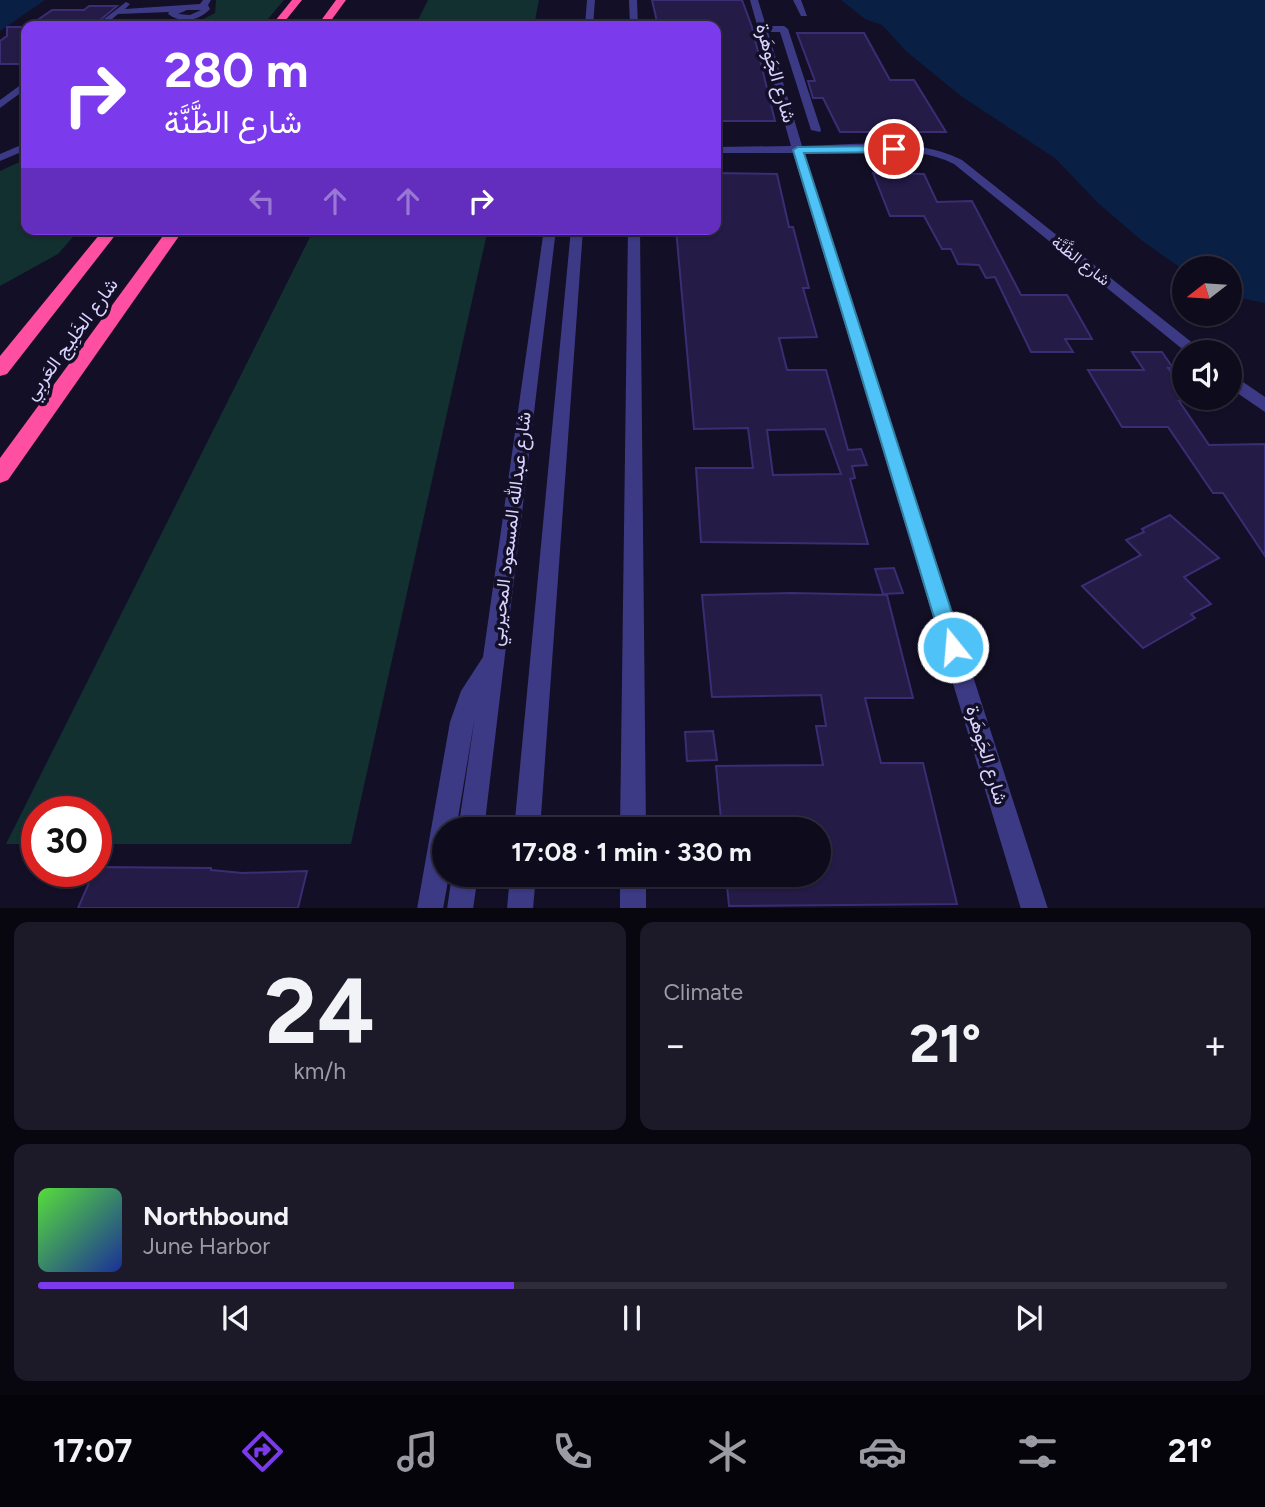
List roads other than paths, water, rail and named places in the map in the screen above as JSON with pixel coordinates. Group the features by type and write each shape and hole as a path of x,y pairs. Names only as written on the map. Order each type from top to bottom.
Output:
{"highway":[{"path":"280,21 297,0"},
{"path":"326,21 341,0"},
{"name":"شارع الخَلِيج العَربِي","path":"0,369 107,235"},
{"name":"شارع الخَلِيج العَربِي","path":"0,474 172,235"}],"street":[{"path":"105,21 132,0"},
{"path":"176,14 195,0"},
{"path":"590,21 592,0"},
{"path":"634,0 634,21"},
{"name":"شارع الجَوهَرة","path":"754,0 798,150 1035,908"},
{"path":"797,0 804,14"},
{"path":"176,14 206,4 205,12 188,21"},
{"path":"117,12 195,16"},
{"path":"763,29 784,29 816,130"},
{"path":"777,77 799,77"},
{"path":"0,105 21,88"},
{"path":"0,158 21,148"},
{"name":"شارع الظَّنَّة","path":"721,150 894,149 935,156 967,171 1181,340"},
{"path":"0,166 21,156"},
{"name":"شارع عبدالله المسعود المحيربي","path":"473,817 549,235"},
{"name":"شارع عبدالله المسعود المحيربي","path":"528,817 577,235"},
{"path":"633,817 634,235"},
{"path":"1242,388 1265,406"},
{"path":"430,908 461,722 480,678 493,659"},
{"path":"460,908 463,887"},
{"path":"520,908 522,887"},
{"path":"633,887 633,908"}],"water":[{"path":"0,0 45,0 0,31"},
{"path":"841,0 1265,0 1265,303 1242,298 1242,256 1172,256 1172,262 1141,240 1098,203 1056,159 961,96 907,52 882,25 865,19"}]}
